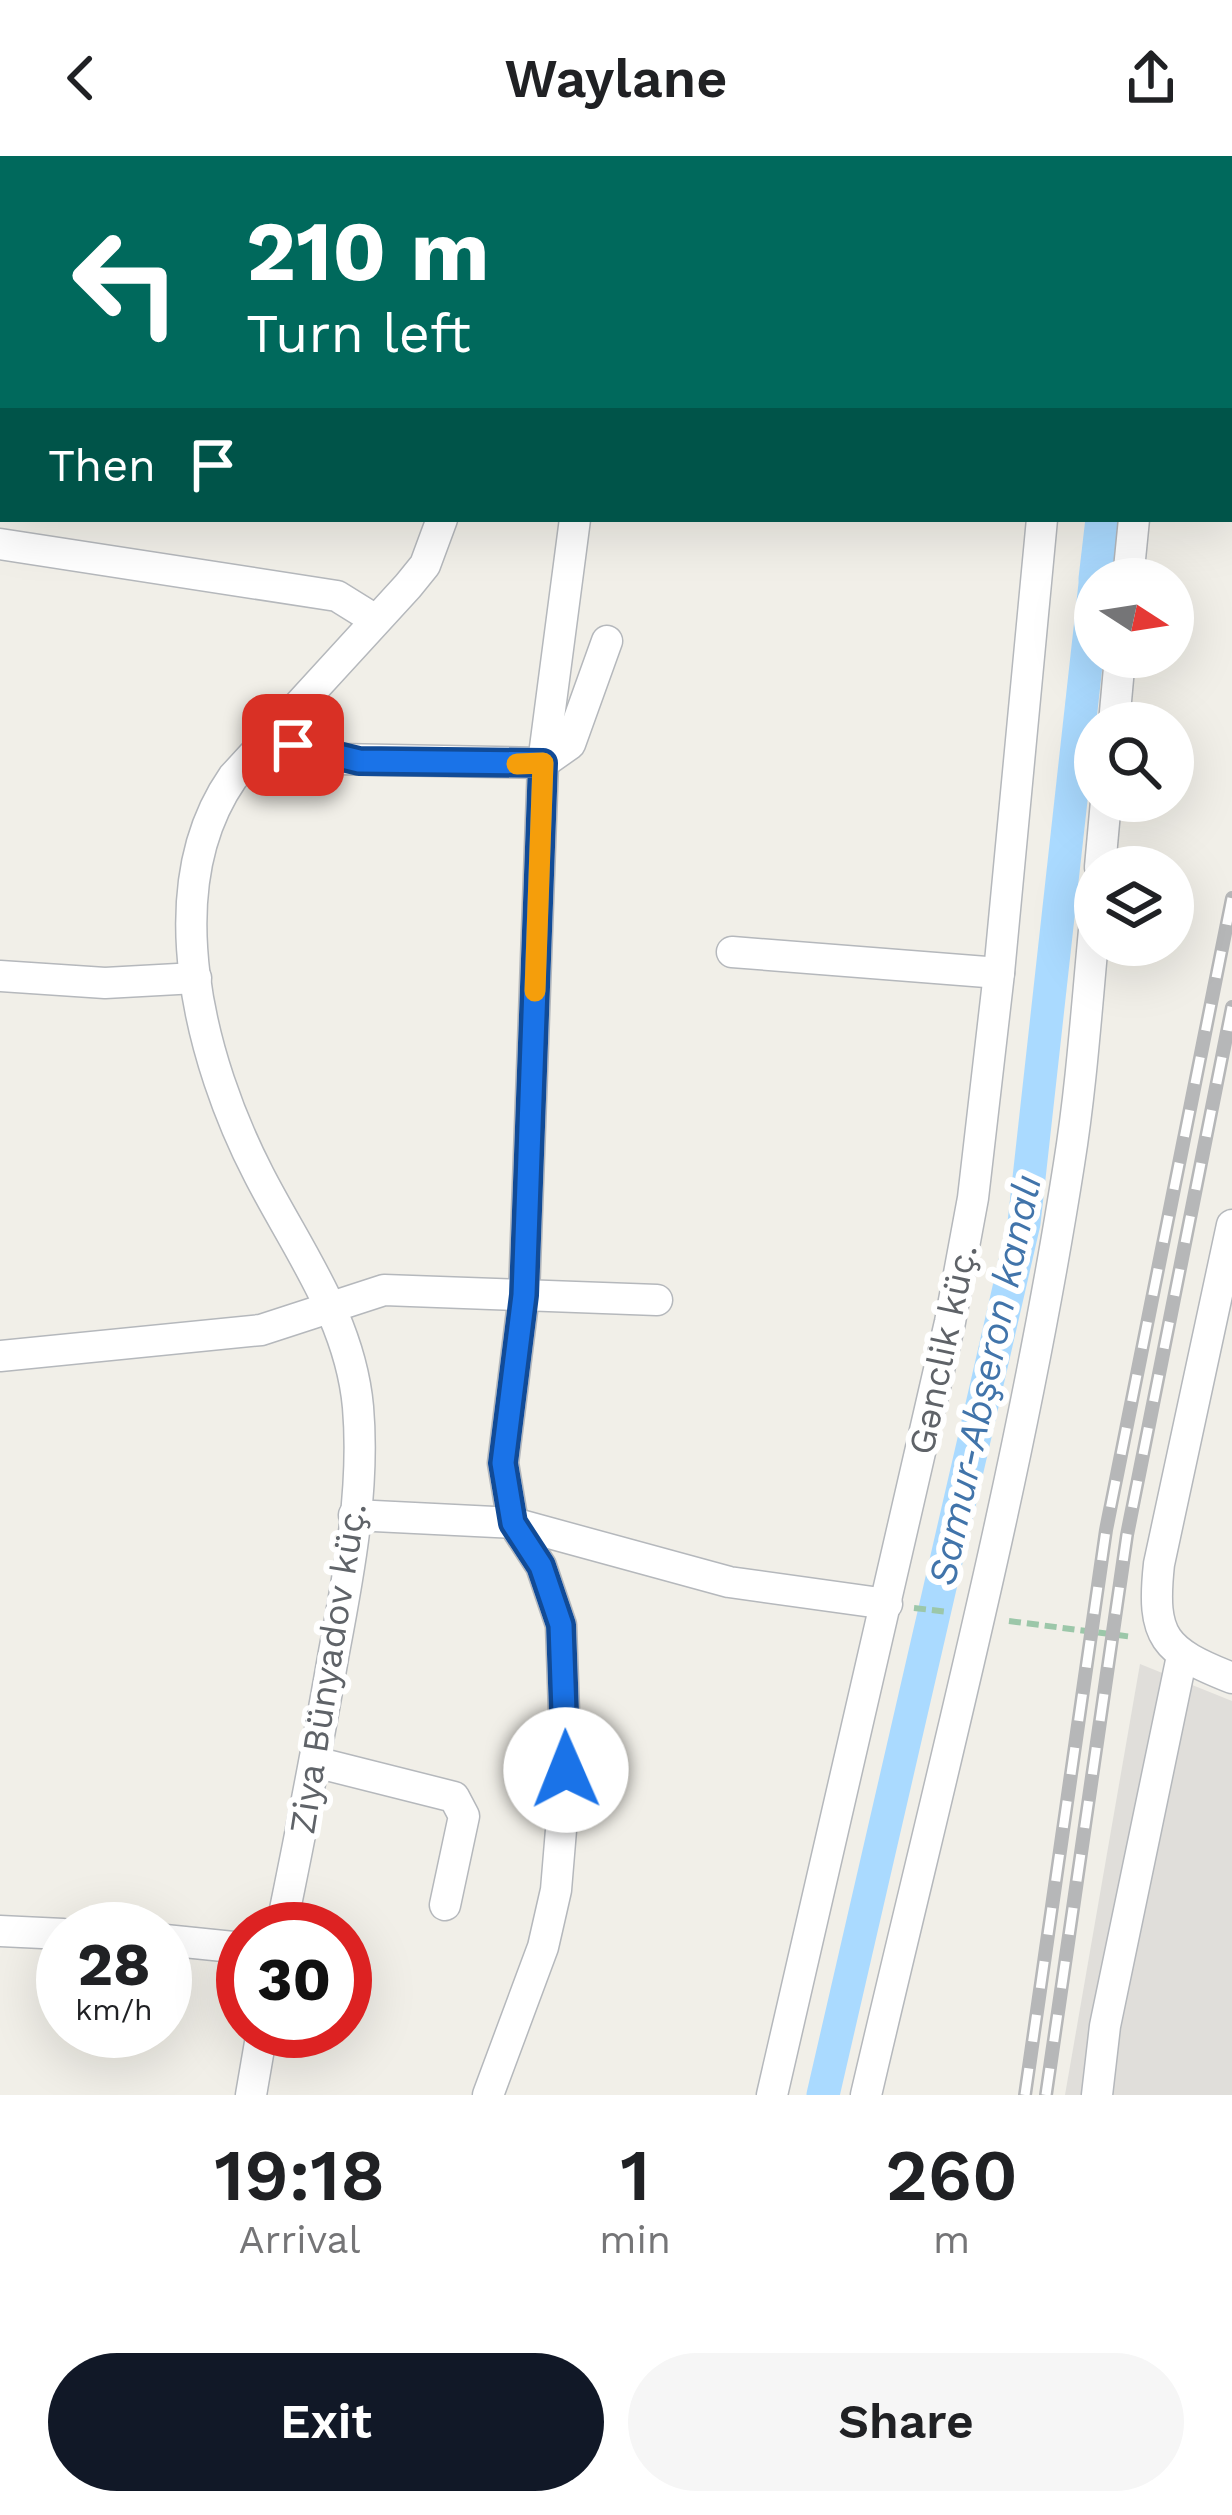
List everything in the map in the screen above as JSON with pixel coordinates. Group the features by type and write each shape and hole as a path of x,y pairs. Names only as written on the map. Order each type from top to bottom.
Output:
{"street":[{"name":"Ziya Bünyadov küç.","path":"286,1902 315,1762 354,1516 358,1408 344,1337 331,1305 238,1130 196,978 190,915 199,841 210,810 269,735 424,565 441,522"},
{"path":"488,2095 543,1947 556,1890 566,1770 561,1625 541,1566 513,1523 503,1463 524,1295 543,763 575,522"},
{"name":"Gənclik küç.","path":"772,2095 960,1271 999,974 1042,522"},
{"path":"1130,558 1134,522"},
{"path":"0,544 337,596 374,619"},
{"path":"269,735 337,759 543,763 569,744 607,641"},
{"path":"732,952 999,974"},
{"path":"866,2095 978,1616 1070,1161 1090,966"},
{"path":"0,976 105,983 196,978"},
{"path":"1096,2095 1171,1646 1154,1607 1159,1564 1232,1225"},
{"path":"0,1356 261,1330 331,1305 419,1287 657,1300"},
{"path":"354,1516 513,1523 729,1582 886,1604"},
{"path":"1171,1646 1232,1678"},
{"path":"315,1762 454,1796 461,1803 464,1816 445,1905"},
{"path":"0,1931 36,1933"},
{"path":"251,2095 257,2058"}],"path":[{"path":"886,1604 1171,1646"}],"shaded area":[{"path":"1140,1664 1232,1701 1232,2095 1065,2095"}],"waterway":[{"name":"Samur-Abşeron kanalı","path":"1097,558 1102,522"},
{"name":"Samur-Abşeron kanalı","path":"823,2095 1024,1223 1085,678"}],"railway":[{"path":"1025,2095 1106,1530 1232,898"},
{"path":"1046,2095 1127,1535 1232,1007"}],"slow traffic":[{"path":"517,764 543,763 535,991"}],"route":[{"path":"293,745 317,755 359,761 543,763 524,1295 503,1463 513,1523 541,1566 561,1625 566,1770"}]}
